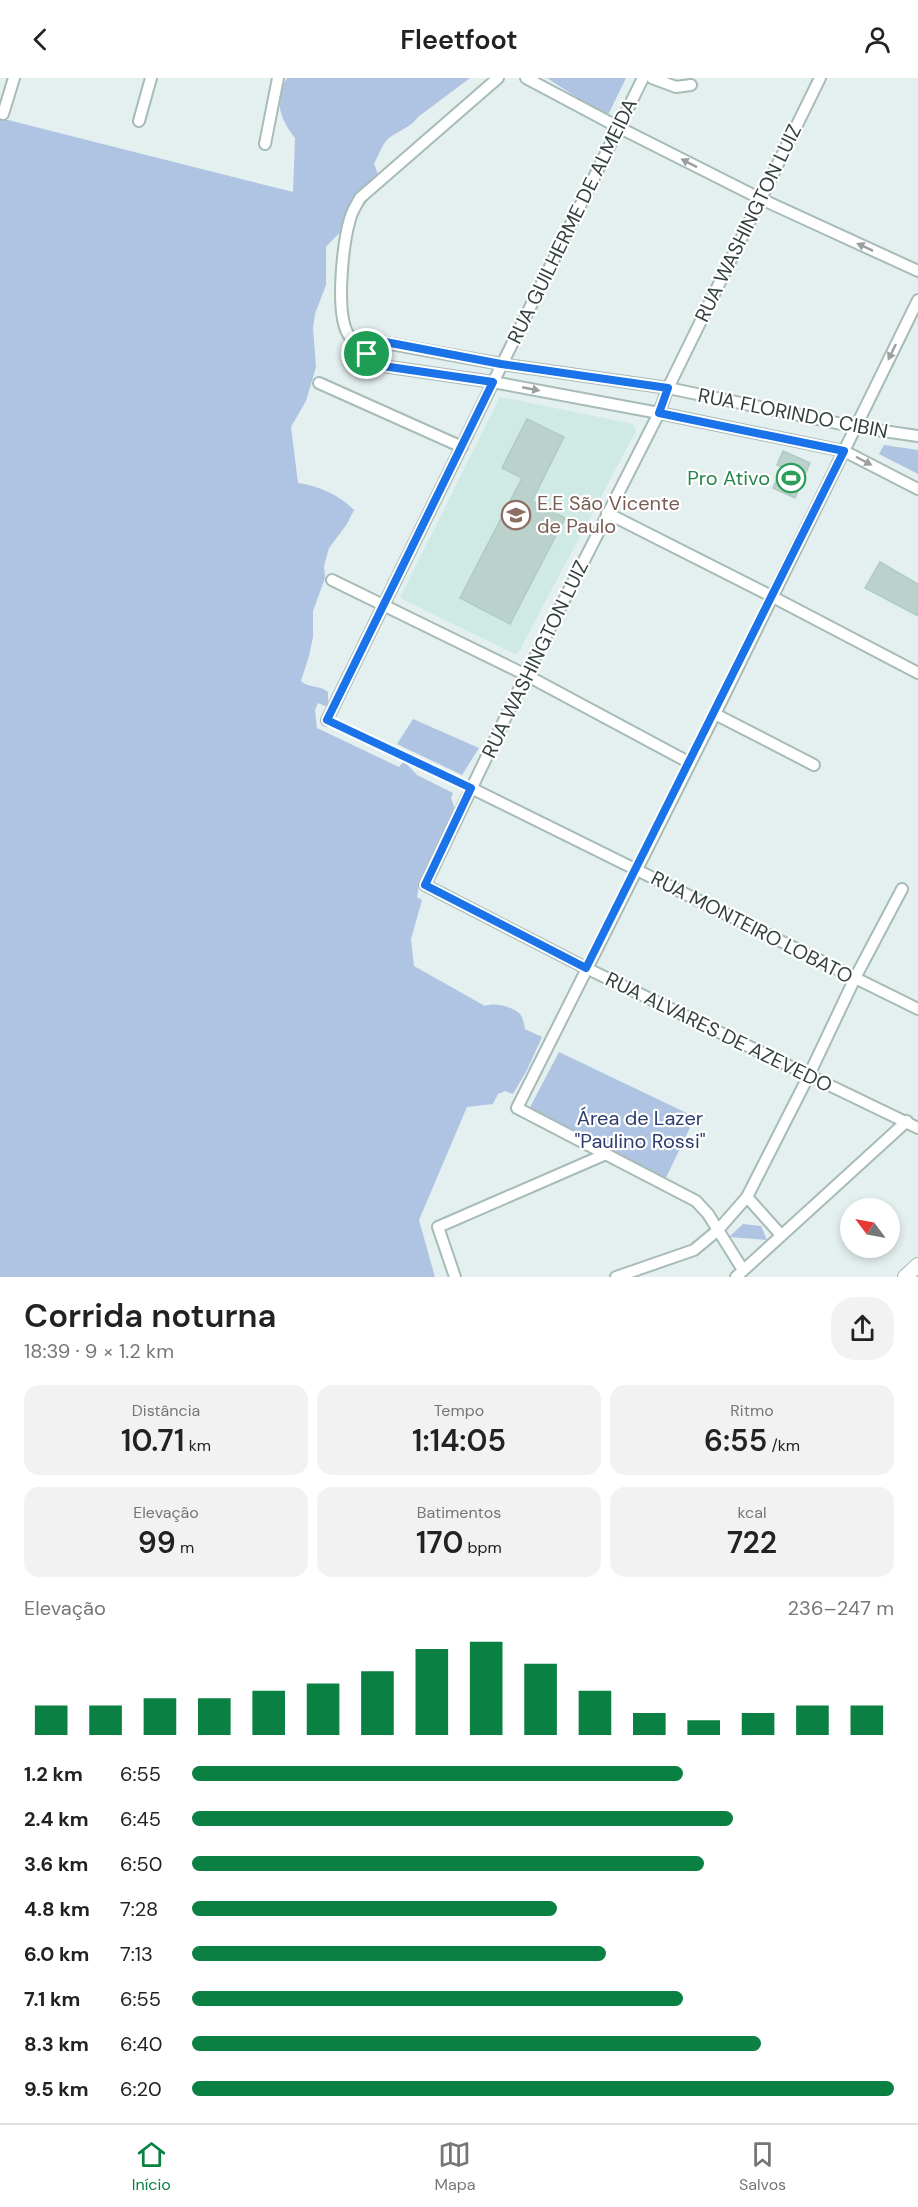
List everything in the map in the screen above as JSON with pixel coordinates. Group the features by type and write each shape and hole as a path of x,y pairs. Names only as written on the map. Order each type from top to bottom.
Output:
{"street":[{"path":"3,114 14,78"},
{"path":"139,121 151,78"},
{"path":"265,144 278,78"},
{"path":"498,78 360,198 350,216 344,250 341,313 347,333 368,359 659,413 844,451 918,489"},
{"path":"526,78 759,198 918,271"},
{"name":"RUA GUILHERME DE ALMEIDA","path":"327,720 643,78"},
{"path":"652,78 676,87 691,85"},
{"name":"RUA WASHINGTON LUIZ","path":"425,885 526,675 659,413 668,388 759,198 820,78"},
{"path":"907,1121 740,1274 718,1230 696,1201 517,1108 715,714 918,300"},
{"name":"RUA FLORINDO CIBIN","path":"368,359 369,346 375,340 501,364 668,388 856,427 918,436"},
{"path":"319,383 462,447"},
{"path":"607,513 918,673"},
{"path":"332,580 526,675 690,763"},
{"path":"715,714 814,765"},
{"name":"RUA MONTEIRO LOBATO","path":"471,788 918,1009"},
{"name":"RUA ALVARES DE AZEVEDO","path":"425,885 586,968 918,1128"},
{"path":"615,1277 694,1250 718,1230 747,1197 855,978 902,889"},
{"path":"455,1277 438,1227 606,1154"},
{"path":"747,1197 782,1235"},
{"path":"905,1277 918,1265"}],"path":[{"path":"327,720 471,788"}],"shaded area":[{"name":"E.E São Vicente de Paulo","path":"500,397 633,424 636,431 517,655 400,598"}],"green space":[{"path":"287,78 470,78 386,141 374,164 378,178 371,196 326,247 326,285 315,314 313,328 316,367 306,401 291,427 298,483 328,492 354,510 347,524 329,548 324,566 325,578 313,611 313,637 309,656 301,681 328,692 328,704 325,706 318,703 315,710 317,728 399,767 404,761 417,775 453,793 451,798 457,814 438,862 424,875 419,884 417,897 422,900 411,939 414,966 485,1006 498,1005 517,1011 525,1029 542,1037 513,1094 505,1091 498,1094 493,1104 467,1107 419,1220 435,1277 0,1277 0,118 293,192 295,138 285,124 279,101"},
{"path":"547,78 626,78 607,117"},
{"path":"884,445 918,450 918,474 879,454"},
{"path":"413,719 479,748 462,775 397,744"},
{"name":"Área de Lazer \"Paulino Rossi\"","path":"559,1052 695,1117 664,1182 528,1111"},
{"path":"743,1224 761,1226 767,1240 729,1237"}],"building":[{"path":"527,419 564,437 532,501 565,518 510,624 460,598 522,478 502,468"},
{"name":"Pro Ativo","path":"783,451 810,463 795,498 773,488 782,467 777,465"},
{"path":"880,562 918,584 918,616 865,588"}],"place":[{"name":"Pro Ativo","path":"791,478"},
{"name":"E.E São Vicente de Paulo","path":"516,515"}],"route":[{"path":"375,340 501,364 668,388 659,413 844,451 715,714 586,968 425,885 471,788 327,720 493,382 369,364 367,354 369,346 375,340"}]}
